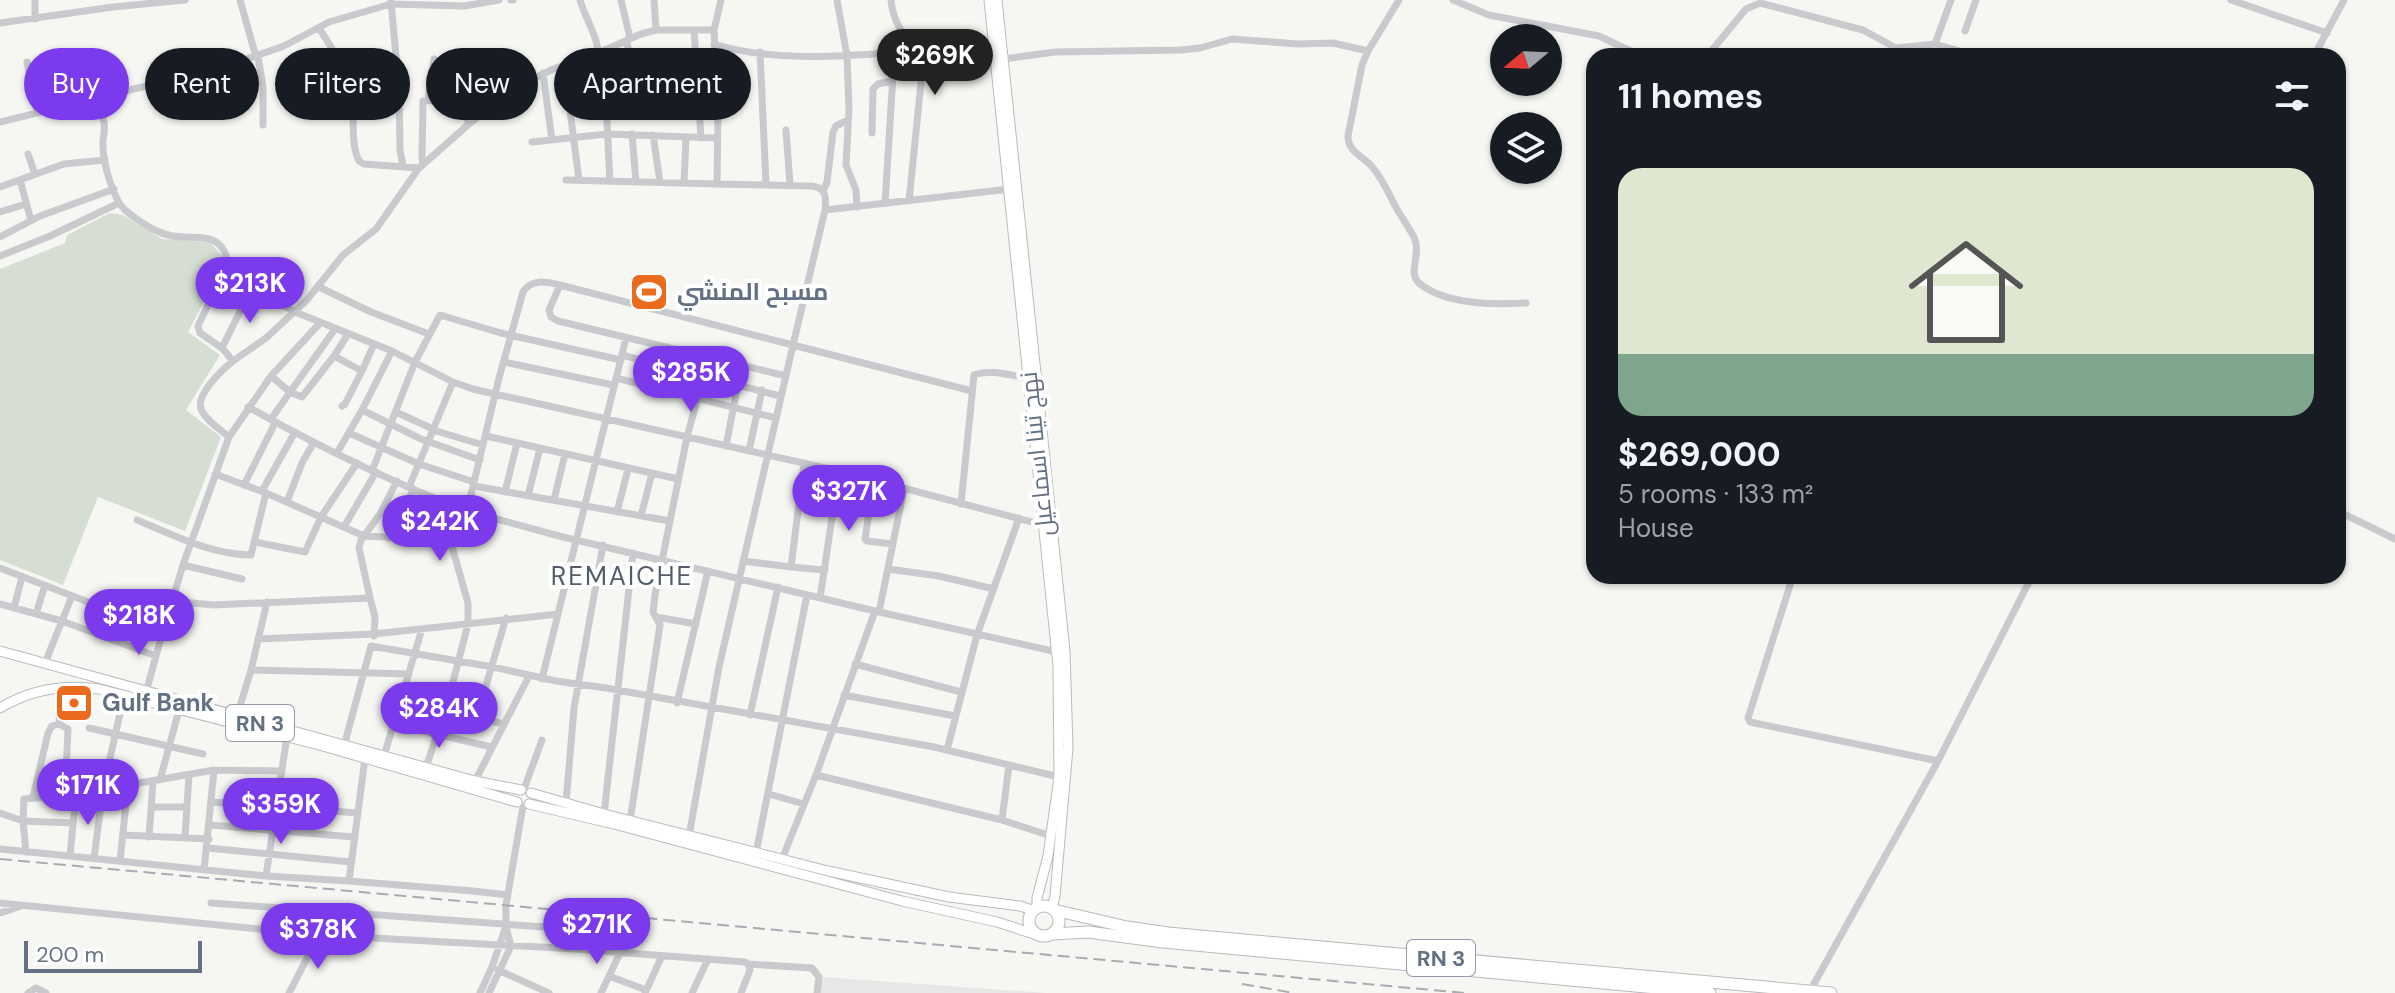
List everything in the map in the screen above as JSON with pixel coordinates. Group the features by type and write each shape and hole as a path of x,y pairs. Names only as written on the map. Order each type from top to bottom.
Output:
{"highway":[{"path":"1042,905 1053,909 1059,922 1053,934 1041,937 1034,934 1028,924 1035,909 1042,905"},
{"name":"RN 3","path":"1053,909 1127,927 1168,933 1831,993"},
{"name":"RN 3","path":"1053,934 1088,932 1207,947 1710,993"}],"main road":[{"name":"نهج تينا اسماعيل","path":"989,0 1033,379"},
{"name":"نهج تينا اسماعيل","path":"997,0 1048,526 1060,718 1059,777 1051,836 1035,909"},
{"name":"نهج تينا اسماعيل","path":"1048,526 1063,621 1068,735 1053,909"},
{"name":"RN 3","path":"0,651 344,746 475,781 525,790 756,853 889,885 1035,909"},
{"name":"RN 3","path":"1,706 62,687 85,687 287,736 523,804 614,824 1034,934"},
{"path":"525,790 532,800 523,804 517,794 525,790"}],"street":[{"path":"35,0 35,19"},
{"path":"86,0 87,11"},
{"path":"0,23 87,11 113,4 185,0"},
{"path":"240,0 255,48"},
{"path":"259,55 343,17 391,2 464,6 499,0"},
{"path":"580,0 597,48"},
{"path":"621,0 629,48"},
{"path":"654,0 656,30"},
{"path":"717,184 714,30 721,0"},
{"path":"837,0 847,56 846,165 856,190 857,207"},
{"path":"891,0 892,13 919,61 922,73 909,201"},
{"path":"1399,0 1368,51 1360,72 1348,142 1380,177 1412,233 1418,249 1414,273 1422,285 1446,297 1478,304 1526,303"},
{"path":"1453,0 1489,15 1599,36 1624,48"},
{"path":"1935,44 1951,0"},
{"path":"1965,31 1976,0"},
{"path":"2231,0 2327,33"},
{"path":"2319,48 2344,0"},
{"path":"391,2 403,166"},
{"path":"1714,48 1746,9 1760,3 1863,30 1896,48 1935,44 1949,48"},
{"path":"319,28 349,83 356,157 364,164 421,166"},
{"path":"607,48 656,30 714,30"},
{"path":"694,30 695,48"},
{"path":"1003,59 1055,52 1181,50 1232,39 1333,43 1368,51"},
{"path":"714,44 816,58 889,53 894,59 885,203"},
{"path":"760,52 766,184"},
{"path":"259,66 263,86 263,125"},
{"path":"229,437 201,408 201,401 210,384 233,361 266,338 295,312 343,255 376,229 421,166 515,88 554,69"},
{"path":"543,73 552,140"},
{"path":"872,133 873,89 878,84 892,81"},
{"path":"421,166 421,105 426,101"},
{"path":"0,122 24,116"},
{"path":"103,120 105,160 119,203 162,233 179,238 209,238 222,246 228,262 198,326 200,333 222,348 233,361"},
{"path":"468,120 469,124"},
{"path":"572,120 579,180"},
{"path":"605,120 610,181"},
{"path":"700,120 701,138"},
{"path":"823,191 827,182 833,132 836,126 848,120"},
{"path":"786,130 790,185"},
{"path":"532,142 607,134 717,138"},
{"path":"632,134 636,182"},
{"path":"653,135 660,182"},
{"path":"684,183 686,137"},
{"path":"28,154 35,174"},
{"path":"0,177 1,187 64,164 105,160"},
{"path":"20,180 31,220"},
{"path":"566,180 818,186 826,198 769,456 738,578 711,707 689,836"},
{"path":"0,237 31,220 114,189"},
{"path":"825,210 1010,189"},
{"path":"0,256 119,203"},
{"path":"0,212 26,204"},
{"path":"224,273 295,312 392,351 453,382 839,471 1048,526"},
{"path":"265,295 279,277"},
{"path":"426,767 446,709 468,624 468,603 451,540 474,484 504,362 527,286 538,282 560,285 972,391"},
{"path":"560,285 549,310 553,319 786,376"},
{"path":"319,287 371,312 429,334"},
{"path":"222,348 251,289"},
{"path":"344,527 374,472 415,362 436,319 441,315 512,336 704,375 780,396"},
{"path":"146,692 183,565 229,437 271,376 320,323"},
{"path":"244,485 273,421 335,329"},
{"path":"271,376 290,392 302,397 348,334"},
{"path":"542,679 626,338"},
{"path":"342,406 374,344"},
{"path":"337,453 392,351"},
{"path":"334,356 362,371"},
{"path":"504,362 614,382 776,418"},
{"path":"961,504 973,376 978,372 1033,379"},
{"path":"630,821 660,627 653,609 687,437 704,375"},
{"path":"388,538 412,488 453,382"},
{"path":"726,446 738,384"},
{"path":"749,451 762,390"},
{"path":"248,407 374,472 464,510 877,612 1057,652"},
{"path":"362,410 390,425 480,460"},
{"path":"396,412 433,430 483,445"},
{"path":"137,520 191,542 249,556 255,542 264,492 295,432"},
{"path":"349,433 474,484 670,521"},
{"path":"486,436 678,479"},
{"path":"287,502 314,442"},
{"path":"505,492 517,443"},
{"path":"528,496 540,448"},
{"path":"554,500 565,454"},
{"path":"255,542 305,552 321,517 357,463"},
{"path":"791,567 804,463"},
{"path":"617,512 628,469"},
{"path":"820,598 839,471"},
{"path":"641,516 652,473"},
{"path":"215,474 364,536 451,540"},
{"path":"874,480 865,539 893,544"},
{"path":"344,746 374,634 375,617 359,548 397,481"},
{"path":"782,859 877,612 904,489"},
{"path":"2346,515 2394,536"},
{"path":"947,750 977,635 1019,518"},
{"path":"566,803 579,685 603,545"},
{"path":"604,814 633,553"},
{"path":"743,561 825,570"},
{"path":"183,565 242,579"},
{"path":"0,568 163,631"},
{"path":"888,569 939,576 994,589"},
{"path":"677,703 708,571"},
{"path":"14,608 22,577"},
{"path":"1790,584 1748,718 1750,722 1938,761"},
{"path":"1810,991 1938,761 2028,584"},
{"path":"36,614 45,585"},
{"path":"750,715 778,587"},
{"path":"756,853 807,595"},
{"path":"45,663 72,596"},
{"path":"172,601 213,605 370,598"},
{"path":"237,716 267,602"},
{"path":"0,604 62,621 156,656"},
{"path":"258,639 374,634 558,614"},
{"path":"115,640 125,615"},
{"path":"656,617 696,624"},
{"path":"477,716 506,618"},
{"path":"384,756 422,629"},
{"path":"371,646 947,750 1059,777"},
{"path":"855,664 961,692"},
{"path":"251,670 409,674"},
{"path":"475,781 529,676"},
{"path":"59,724 62,687"},
{"path":"844,695 955,716"},
{"path":"94,858 103,789 124,696"},
{"path":"401,700 504,724"},
{"path":"149,837 156,781 179,710"},
{"path":"33,798 50,728 59,724"},
{"path":"59,724 68,729 65,795"},
{"path":"394,724 491,747"},
{"path":"89,728 203,754"},
{"path":"266,876 287,736"},
{"path":"525,790 542,740"},
{"path":"349,881 365,758"},
{"path":"1002,820 1009,765"},
{"path":"26,852 23,800 214,770 281,771"},
{"path":"204,870 214,770"},
{"path":"39,773 66,774"},
{"path":"185,838 189,775"},
{"path":"816,775 1002,820 1051,836"},
{"path":"120,861 128,785"},
{"path":"70,856 76,794"},
{"path":"769,794 804,804"},
{"path":"211,802 358,813"},
{"path":"489,993 506,925 523,804"},
{"path":"152,807 187,807"},
{"path":"0,813 23,821 73,823"},
{"path":"210,825 354,837"},
{"path":"123,835 185,838 269,854 351,862"},
{"path":"0,849 266,876 508,895"},
{"path":"0,903 319,935 576,949 812,968 819,977 817,993"},
{"path":"211,903 572,929 576,933 576,949"},
{"path":"0,913 24,905"},
{"path":"480,993 511,946 506,925"},
{"path":"289,993 319,935"},
{"path":"601,993 620,953"},
{"path":"609,976 646,991 662,956"},
{"path":"692,993 708,959"},
{"path":"741,993 750,970 748,964"},
{"path":"496,969 549,993"},
{"path":"28,993 36,988 46,993"}],"shaded area":[{"path":"110,213 123,215 162,239 210,242 226,260 188,332 220,355 186,410 221,437 185,531 98,497 63,585 0,560 0,269 65,243 67,235"},
{"path":"822,977 1046,993 820,993"}],"railway":[{"path":"0,859 1465,993"},
{"path":"1242,984 1294,993"}],"place":[{"name":"مسبح المنشي","path":"649,292"},
{"name":"Gulf Bank","path":"74,703"}],"district":[{"name":"REMAICHE","path":"622,576"}]}
